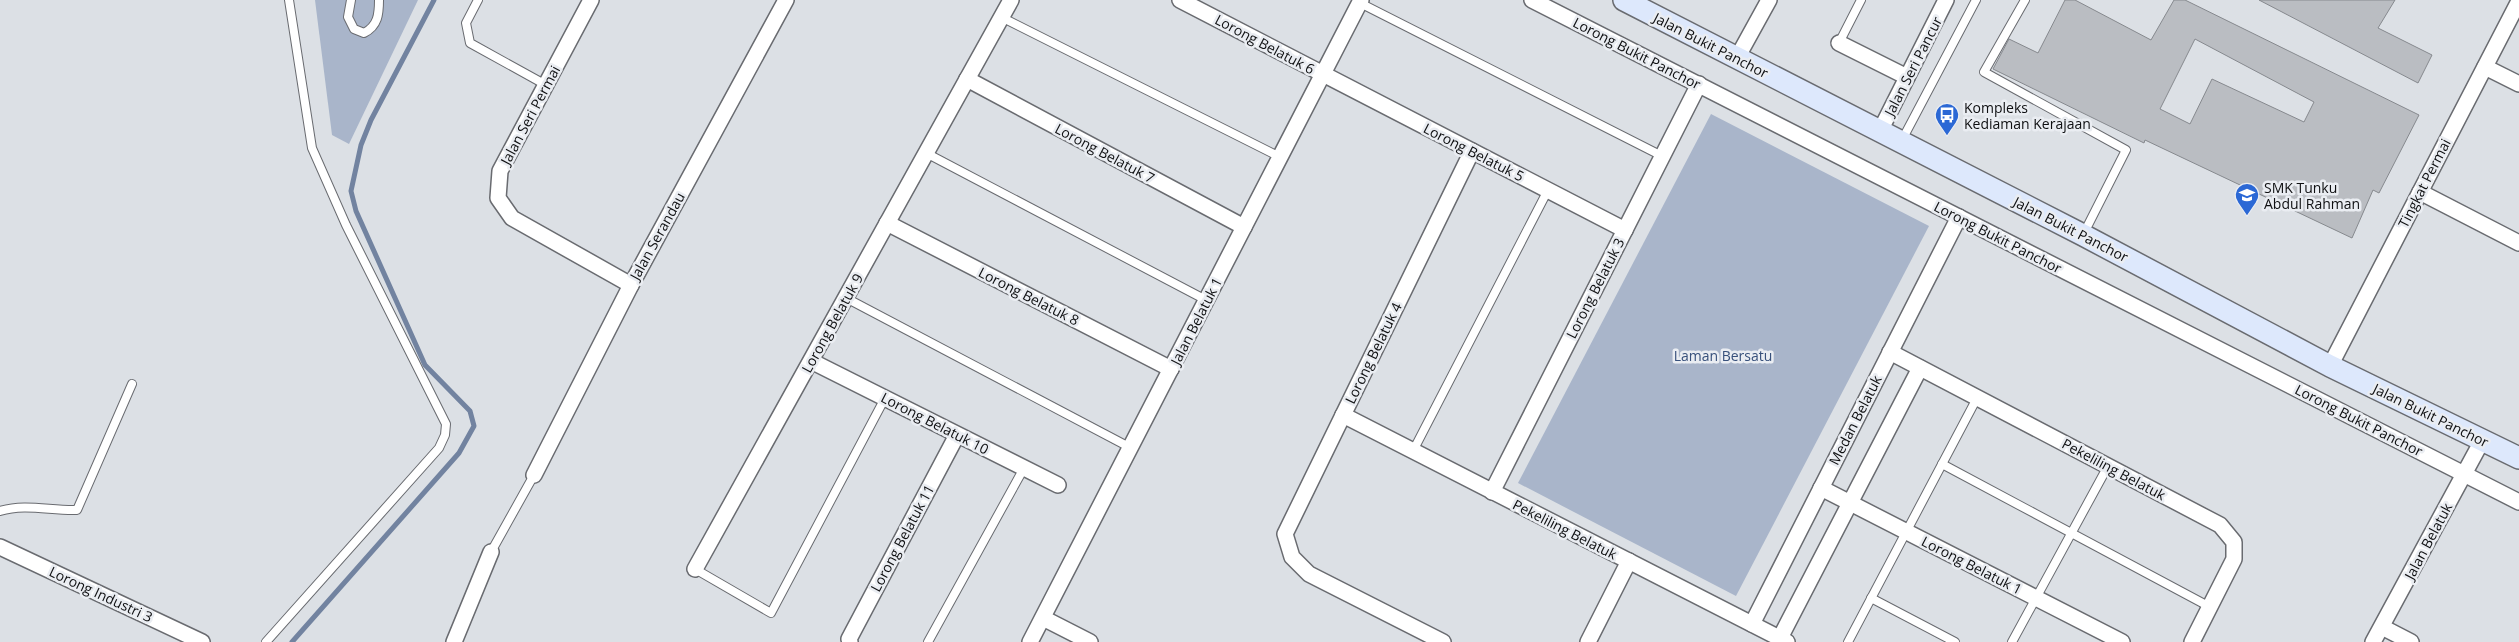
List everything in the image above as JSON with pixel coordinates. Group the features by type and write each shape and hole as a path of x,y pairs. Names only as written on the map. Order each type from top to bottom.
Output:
{"main road":[{"name":"Jalan Bukit Panchor","path":"1624,0 2083,235 2330,366 2519,458"}],"street":[{"name":"Jalan Seri Permai","path":"591,0 500,171 498,198 512,218 631,285"},
{"name":"Jalan Serandau","path":"534,475 631,285 786,0"},
{"name":"Lorong Belatuk 9","path":"695,569 1011,0"},
{"name":"Lorong Belatuk 6","path":"1180,0 1322,74"},
{"name":"Lorong Bukit Panchor","path":"1532,0 2464,473"},
{"name":"Jalan Seri Pancur","path":"1880,131 1946,0"},
{"name":"Jalan Belatuk 1","path":"1030,642 1280,157 1358,1"},
{"name":"Tingkat Permai","path":"2330,366 2519,1"},
{"path":"1737,58 1763,2"},
{"path":"1839,43 1907,77"},
{"path":"2485,67 2519,84"},
{"name":"Lorong Belatuk 5","path":"1322,74 1625,230"},
{"name":"Lorong Belatuk 7","path":"967,80 1244,227"},
{"name":"Lorong Belatuk 3","path":"1492,492 1698,84"},
{"name":"Lorong Belatuk 4","path":"1443,642 1309,574 1292,557 1285,534 1472,151"},
{"path":"2420,192 2519,243"},
{"name":"Medan Belatuk","path":"1752,624 1958,217"},
{"name":"Lorong Belatuk 8","path":"887,224 1171,369"},
{"name":"Pekeliling Belatuk","path":"1890,352 2220,525 2234,542 2234,559 2192,642"},
{"name":"Lorong Belatuk 10","path":"811,361 1058,485"},
{"path":"1784,640 1850,503 1920,368"},
{"name":"Pekeliling Belatuk","path":"1342,416 1784,640"},
{"name":"Lorong Belatuk 11","path":"850,642 849,639 957,435"},
{"name":"Jalan Belatuk","path":"2373,642 2483,439"},
{"path":"2464,473 2519,502"},
{"name":"Lorong Belatuk 1","path":"1821,488 2122,642"},
{"name":"Lorong Industri 3","path":"0,547 202,642"},
{"path":"454,642 491,552"},
{"path":"1588,642 1629,561"},
{"path":"1043,618 1090,642"},
{"path":"2382,627 2411,642"}],"lane":[{"path":"266,642 439,448 445,435 446,424 346,225 312,148 290,0"},
{"path":"351,0 348,17 354,29 364,33 372,29 379,16 379,0"},
{"path":"478,0 466,24 470,43 546,85"},
{"path":"1839,43 1861,0"},
{"path":"1902,142 1976,0"},
{"path":"2025,0 1984,72 2126,150 2083,235"},
{"path":"1358,1 1662,156"},
{"path":"1001,17 1280,157"},
{"path":"926,153 1206,300"},
{"path":"1413,451 1548,190"},
{"path":"846,298 1131,448"},
{"path":"0,511 19,506 54,511 77,510 132,384"},
{"name":"Lorong Belatuk 9","path":"695,569 771,614 885,398"},
{"path":"1848,642 1977,398"},
{"path":"1942,464 2210,607"},
{"path":"2012,642 2108,466"},
{"path":"928,642 1024,468"},
{"path":"491,552 534,475"},
{"path":"1871,598 1955,642"}],"green space":[{"path":"315,0 418,0 349,144 332,135"},
{"name":"Laman Bersatu","path":"1711,114 1929,226 1736,596 1518,483"}],"building":[{"path":"2065,0 2075,0 2151,40 2174,0 2185,0 2419,115 2379,193 2373,190 2352,238 2145,140 2144,143 1993,69 2009,39 2038,53","holes":["2195,39 2314,102 2304,122 2212,79 2190,124 2160,109"]},
{"path":"2259,0 2395,0 2378,28 2432,55 2418,83"}],"waterway":[{"path":"292,642 459,453 474,426 470,411 425,365 356,211 351,191 361,145 371,120 434,0"}],"place":[{"name":"Kompleks Kediaman Kerajaan","path":"1947,136"},
{"name":"SMK Tunku Abdul Rahman","path":"2247,216"}]}
